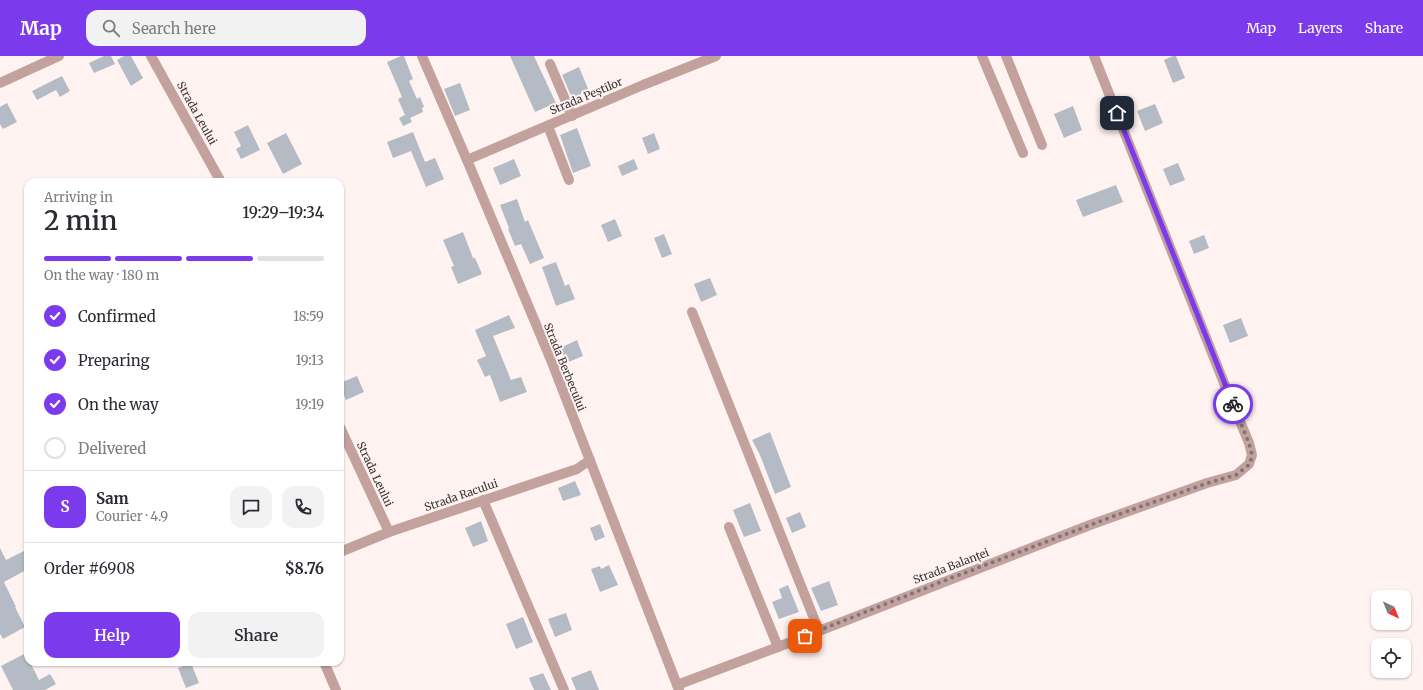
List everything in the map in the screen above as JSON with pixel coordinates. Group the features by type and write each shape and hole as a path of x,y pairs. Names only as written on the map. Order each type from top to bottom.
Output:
{"street":[{"path":"0,83 60,56"},
{"name":"Strada Leului","path":"151,56 219,178"},
{"name":"Strada Berbecului","path":"422,56 551,360 678,687"},
{"name":"Strada Peștilor","path":"467,160 643,85 716,56"},
{"path":"982,56 1023,153"},
{"path":"1006,56 1042,145"},
{"name":"Strada Balanței","path":"678,687 946,580 1114,516 1208,483 1236,475 1250,464 1252,455 1249,443 1224,384 1094,56"},
{"path":"550,64 572,116"},
{"path":"548,126 569,180"},
{"path":"692,312 819,631"},
{"name":"Strada Leului","path":"344,436 389,532"},
{"name":"Strada Racului","path":"344,550 389,532 577,469 590,460"},
{"path":"483,500 564,690"},
{"path":"729,527 778,647"},
{"path":"326,666 336,690"}],"building":[{"path":"104,56 111,56 115,64 94,73 89,63"},
{"path":"124,56 131,56 143,78 131,86 117,60"},
{"path":"404,56 413,79 409,81 417,99 420,97 424,107 422,108 423,112 410,118 412,122 403,126 399,118 405,115 398,99 402,97 387,62"},
{"path":"510,56 534,56 556,103 535,112"},
{"path":"1176,56 1185,78 1173,83 1164,60"},
{"path":"579,67 589,91 572,98 562,75"},
{"path":"62,76 70,91 60,97 56,90 37,100 32,91"},
{"path":"460,83 470,110 455,116 444,89"},
{"path":"7,103 17,122 3,129 0,124 0,107"},
{"path":"1155,104 1163,123 1145,131 1137,111"},
{"path":"1073,106 1082,130 1064,138 1054,114"},
{"path":"248,125 260,150 241,159 236,149 241,146 234,132"},
{"path":"577,128 591,166 573,173 560,135"},
{"path":"413,132 425,162 435,158 444,179 426,187 411,151 393,158 387,142"},
{"path":"286,133 302,164 283,174 267,143"},
{"path":"654,133 660,149 648,154 642,138"},
{"path":"514,159 521,176 500,185 493,168"},
{"path":"634,159 638,169 622,176 618,166"},
{"path":"1178,163 1185,180 1170,186 1163,169"},
{"path":"1116,185 1123,202 1083,217 1076,200"},
{"path":"517,199 525,222 528,220 544,258 530,264 521,244 515,246 500,205"},
{"path":"615,219 622,236 608,242 601,225"},
{"path":"463,232 473,258 475,258 482,274 458,284 451,267 454,266 443,240"},
{"path":"664,234 672,254 662,258 654,238"},
{"path":"1204,235 1209,248 1194,254 1189,241"},
{"path":"556,262 565,286 569,284 575,299 556,306 542,267"},
{"path":"710,278 717,295 701,302 694,284"},
{"path":"509,315 515,328 493,336 511,380 521,377 527,392 500,402 490,375 485,377 477,360 486,356 475,330"},
{"path":"1241,318 1248,336 1230,343 1223,325"},
{"path":"577,340 583,356 566,363 560,348"},
{"path":"357,376 364,392 346,400 344,395 344,381"},
{"path":"770,432 791,487 775,494 760,455 752,440"},
{"path":"575,481 581,495 563,501 558,488"},
{"path":"750,503 761,531 744,537 733,510"},
{"path":"800,512 806,527 792,533 786,518"},
{"path":"481,521 488,541 473,547 465,528"},
{"path":"600,524 605,537 595,541 590,528"},
{"path":"0,548 6,560 24,551 24,571 4,582 24,628 3,639 0,634"},
{"path":"609,565 618,585 600,592 591,569 600,566 601,569"},
{"path":"829,581 838,605 821,611 811,588"},
{"path":"788,585 799,612 779,619 772,602 782,598 779,589"},
{"path":"566,613 572,630 555,637 548,619"},
{"path":"523,617 533,642 516,649 506,624"},
{"path":"24,654 24,666 32,666 39,680 50,674 56,684 45,690 13,690 1,666"},
{"path":"183,666 192,666 199,683 186,688 178,668"},
{"path":"591,670 599,690 576,690 571,678"},
{"path":"543,673 551,690 534,690 529,678"}],"way so far":[{"path":"805,636 946,580 1068,534 1090,524 1208,483 1236,475 1250,464 1252,455 1249,443 1233,404"}],"route":[{"path":"1117,113 1233,404"}]}
